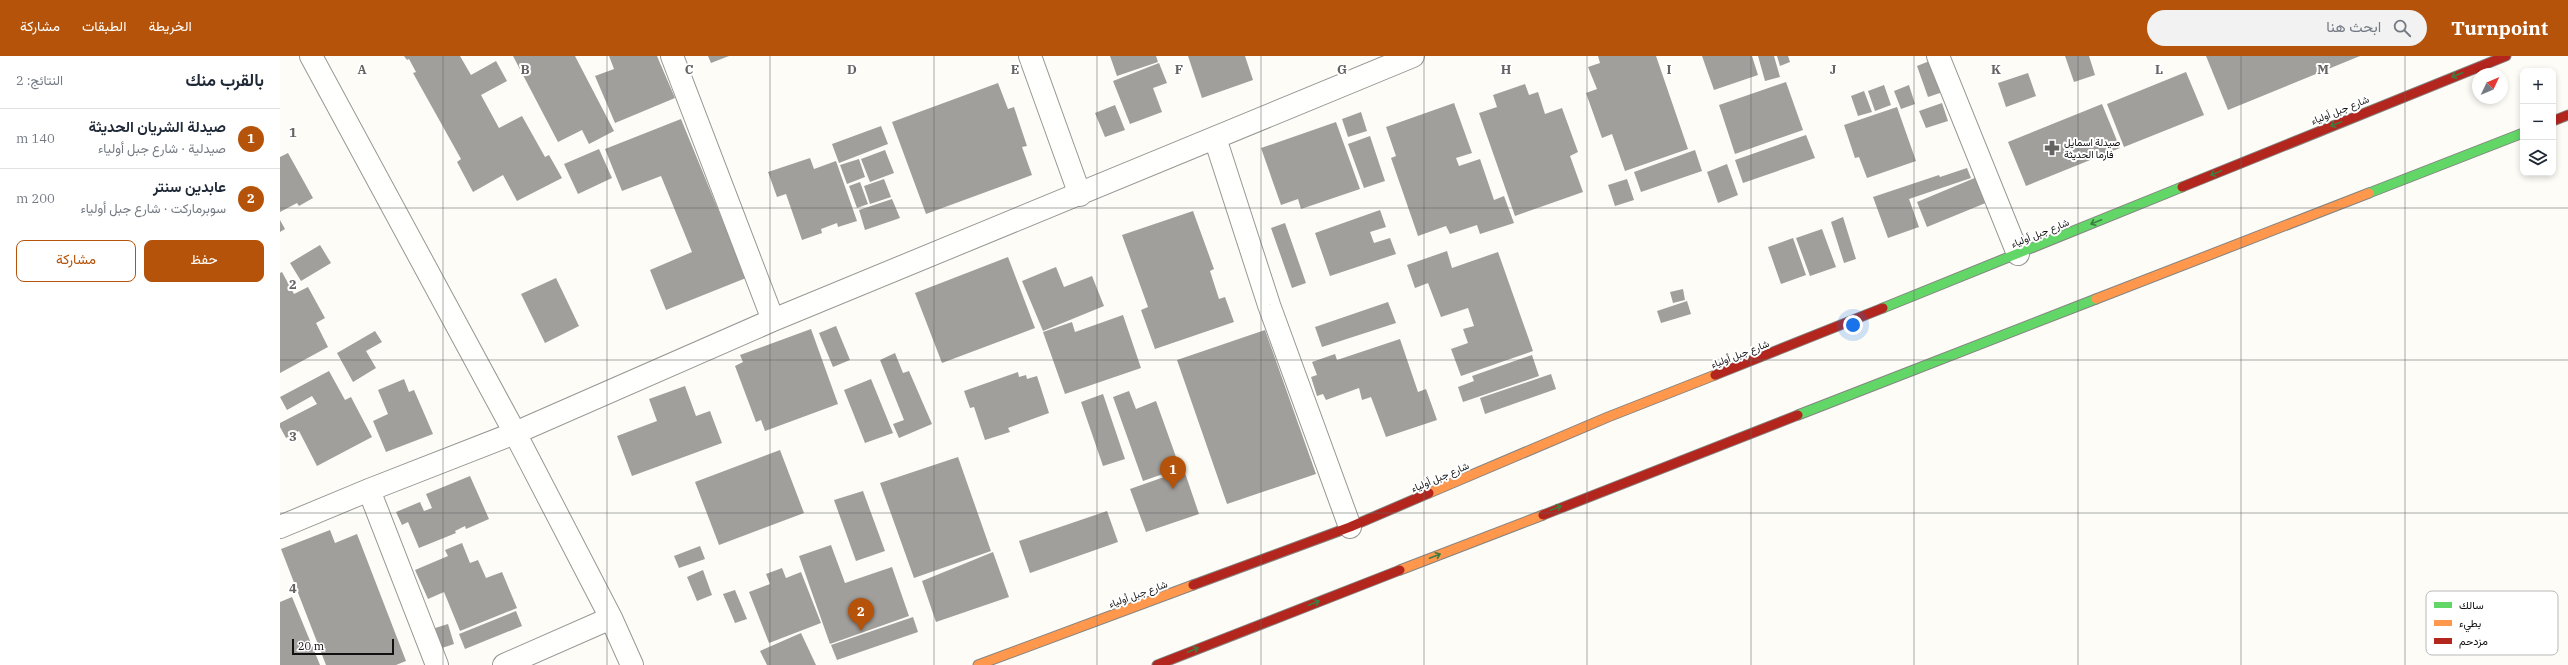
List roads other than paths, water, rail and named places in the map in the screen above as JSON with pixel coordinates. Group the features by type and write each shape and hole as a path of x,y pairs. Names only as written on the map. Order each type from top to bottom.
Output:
{"main road":[{"name":"شارع جبل أولياء","path":"978,665 1350,527 1608,417 2018,254 2506,56"},
{"path":"2556,120 2568,115"},
{"path":"1157,665 2520,134"}],"street":[{"path":"311,56 515,433 611,618 632,665"},
{"path":"672,56 773,320"},
{"path":"1030,56 1080,195"},
{"path":"280,527 369,490 515,433 773,320 1080,195 1413,56"},
{"path":"1938,56 2018,254"},
{"path":"1215,138 1269,305 1350,527"},
{"path":"369,490 437,665"},
{"path":"504,665 611,618"}],"place":[{"name":"صيدلة اسمايل فارما الحديثة","path":"2052,148"},
{"name":"صيدلة الشريان الحديثة","path":"1173,489"},
{"name":"عابدين سنتر","path":"861,631"}]}
